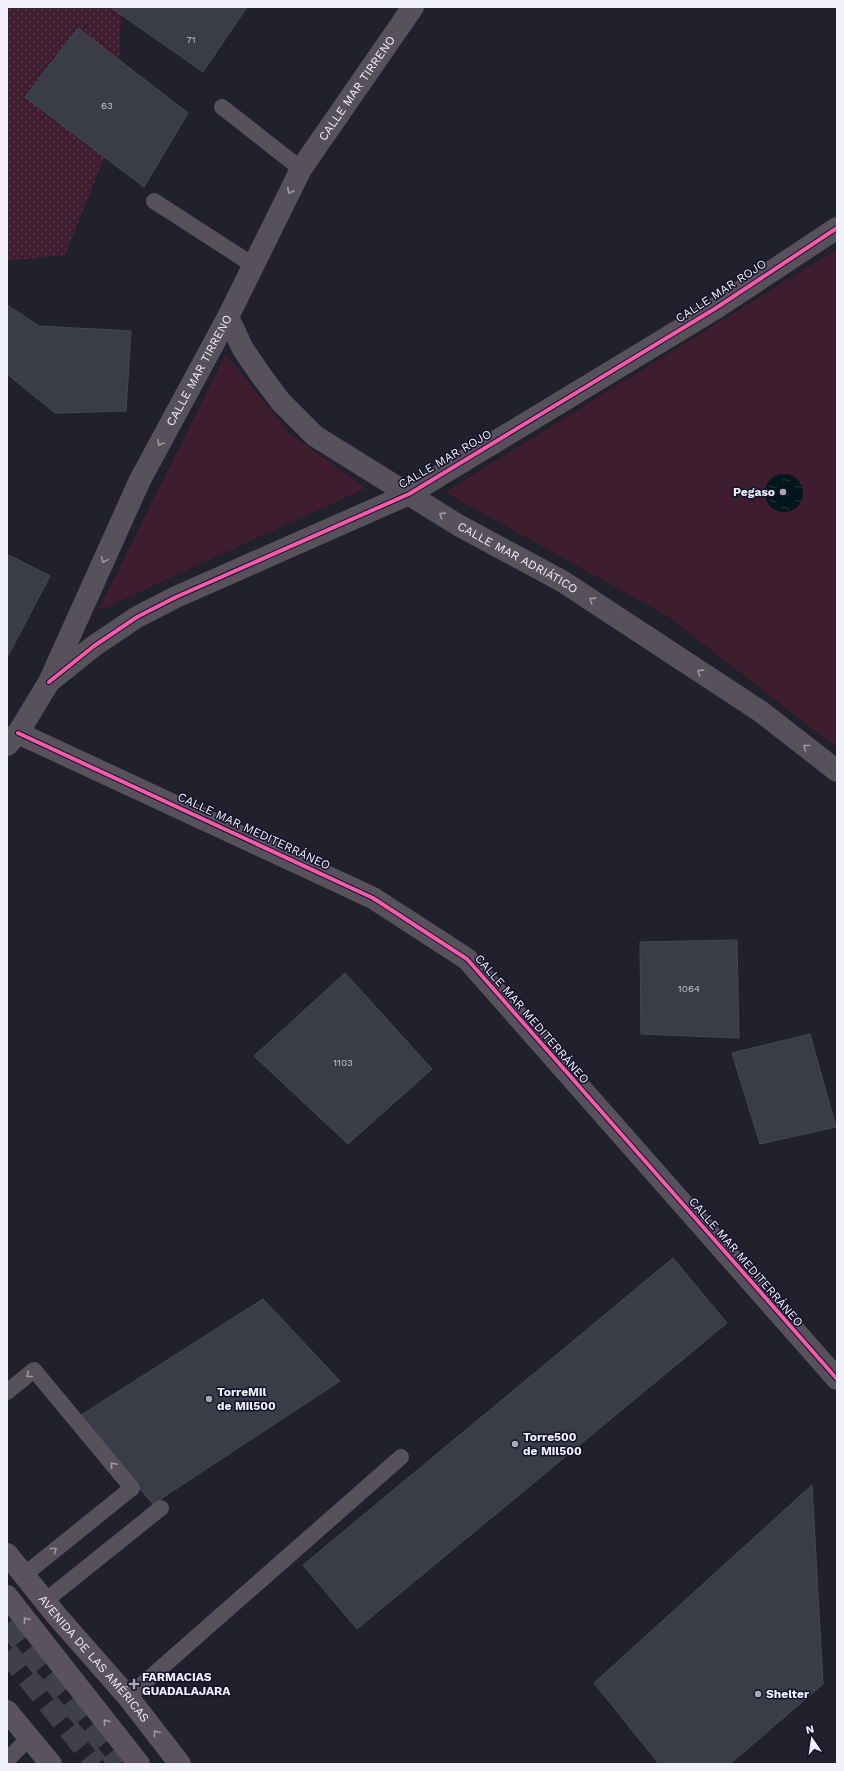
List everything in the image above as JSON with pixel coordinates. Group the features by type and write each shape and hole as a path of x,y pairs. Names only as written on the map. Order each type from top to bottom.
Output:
{"main road":[{"name":"AVENIDA DE LAS AMÉRICAS","path":"7,1554 44,1601 128,1697 180,1764"},
{"path":"7,1596 139,1764"},
{"path":"7,1711 51,1764"}],"street":[{"name":"CALLE MAR TIRRENO","path":"11,736 49,682 140,480 228,317 301,169 413,7"},
{"name":"CALLE MAR ROJO","path":"49,682 94,646 136,617 176,597 409,494 716,308 837,228"},
{"name":"CALLE MAR ADRIÁTICO","path":"228,317 243,349 260,374 281,402 315,436 458,526 562,581 760,711 837,771"},
{"name":"CALLE MAR MEDITERRÁNEO","path":"11,736 373,898 467,959 837,1379"}],"lane":[{"path":"222,107 301,169"},
{"path":"154,201 253,265"},
{"path":"7,1392 34,1370 132,1488 24,1575"},
{"path":"128,1697 401,1456"},
{"path":"44,1601 161,1508"},
{"path":"7,1760 29,1738"}],"shaded area":[{"path":"7,7 121,7 119,121 65,255 7,261"},
{"path":"837,249 837,748 669,617 445,492"},
{"path":"226,354 289,433 366,488 98,611"}],"water":[{"path":"780,474 788,474 798,479 802,486 802,500 798,507 788,512 780,512 770,507 768,504 765,497 765,489 770,479 773,477"}],"building":[{"path":"110,7 247,7 203,72"},
{"path":"78,28 188,113 144,187 25,97"},
{"path":"7,305 39,326 131,331 126,411 55,413 7,374"},
{"path":"7,554 50,576 7,658"},
{"path":"737,940 739,1038 641,1034 640,942"},
{"path":"345,973 432,1069 348,1144 254,1056"},
{"path":"810,1034 836,1127 760,1144 732,1053"},
{"name":"Torre500 de Mil500","path":"673,1258 727,1323 357,1629 303,1565"},
{"name":"TorreMil de Mil500","path":"263,1299 340,1381 153,1504 78,1417"},
{"path":"812,1485 823,1684 730,1764 659,1764 594,1683"}],"tunnel":[{"path":"7,1624 120,1764"},
{"path":"7,1652 97,1764"}],"cycle path":[{"path":"49,682 94,646 137,617 176,597 409,494 716,308 837,228"},
{"path":"18,733 373,898 467,959 837,1379"}],"place":[{"name":"Pegaso","path":"783,492"},
{"name":"TorreMil de Mil500","path":"209,1399"},
{"name":"Torre500 de Mil500","path":"515,1444"},
{"name":"FARMACIAS GUADALAJARA","path":"134,1684"},
{"name":"Shelter","path":"758,1694"}]}
